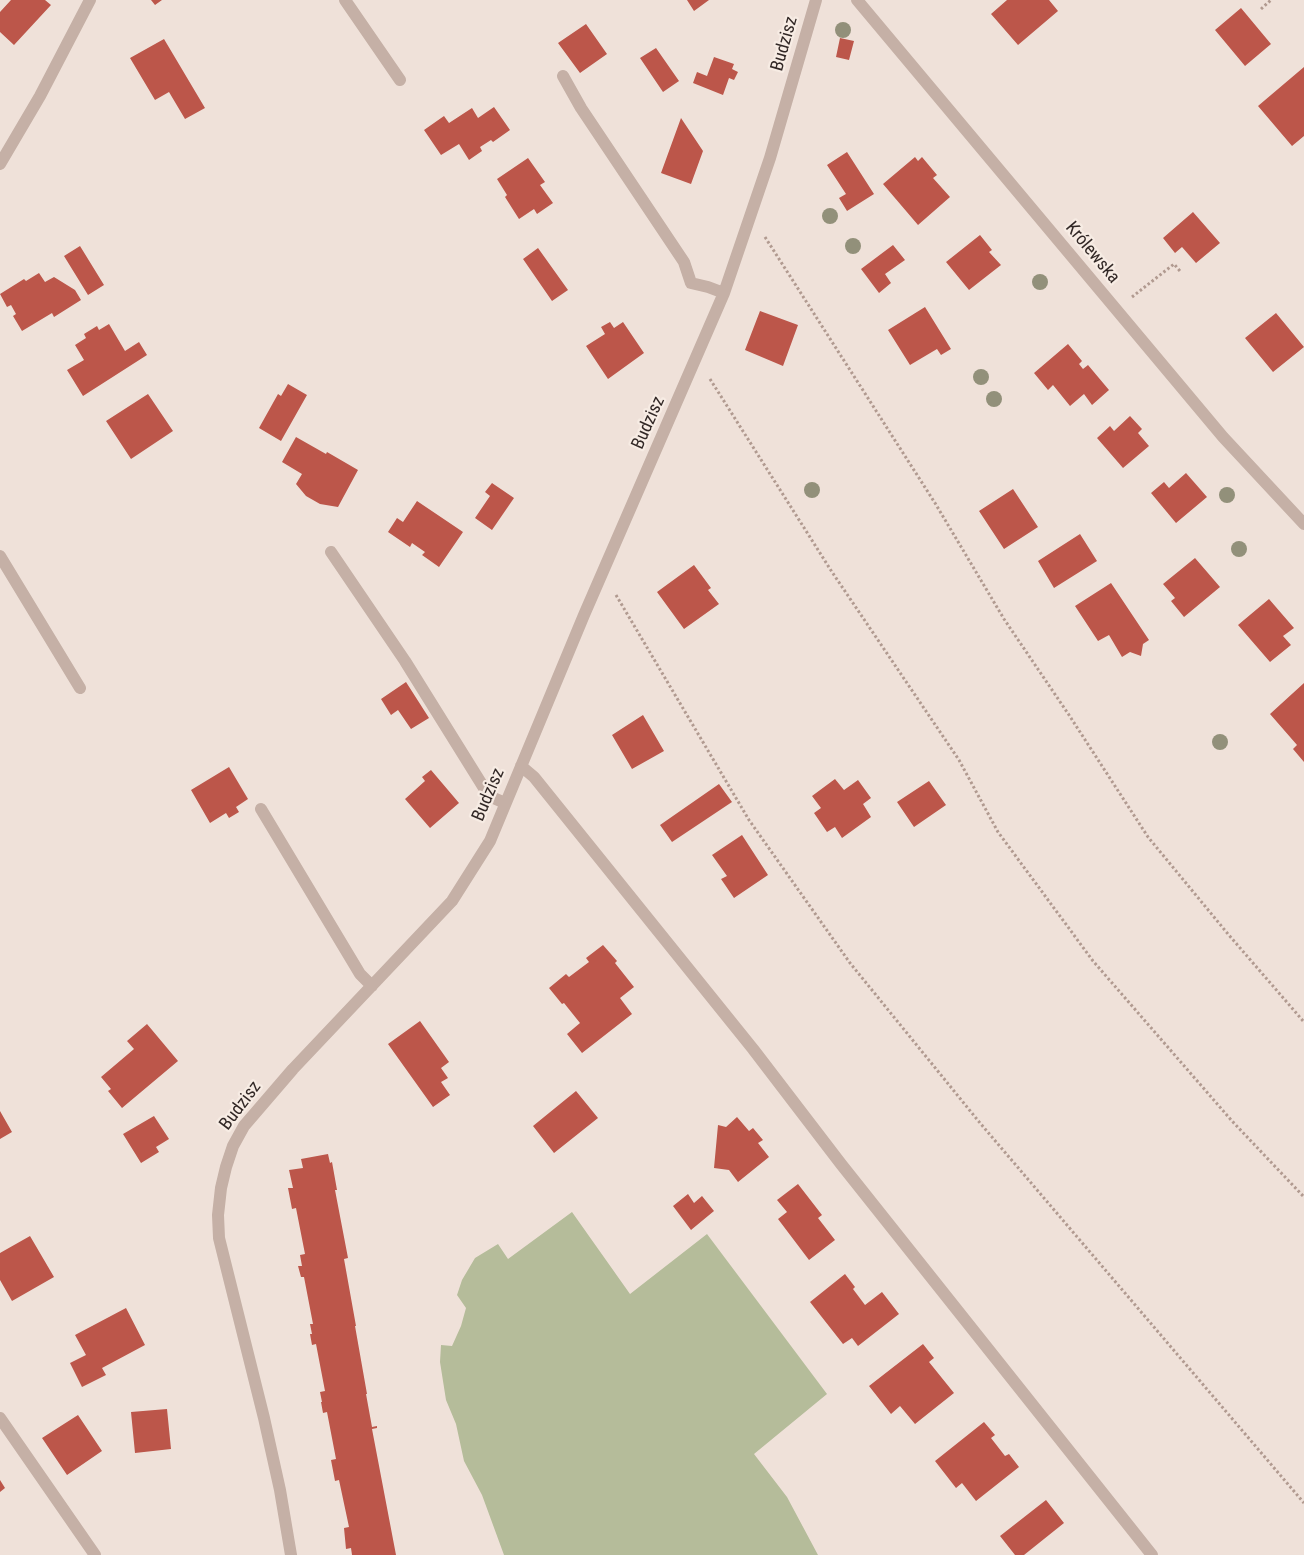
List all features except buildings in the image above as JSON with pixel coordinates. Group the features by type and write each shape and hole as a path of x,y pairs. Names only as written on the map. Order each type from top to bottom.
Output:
{"street":[{"path":"0,164 40,96 90,0"},
{"path":"345,0 400,80"},
{"name":"Budzisz","path":"290,1555 280,1490 266,1424 219,1238 218,1215 221,1188 233,1146 244,1126 293,1069 452,901 490,841 598,584 724,293 770,158 816,0"},
{"name":"Królewska","path":"857,0 1223,438 1304,524"},
{"path":"562,76 581,108 684,262 691,283 724,293"},
{"path":"331,552 405,661 490,796 505,803"},
{"path":"0,556 80,688"},
{"path":"521,766 534,777 741,1034 840,1164 1152,1555"},
{"path":"261,809 360,974 372,986"},
{"path":"0,1418 95,1555"}],"path":[{"path":"1261,9 1271,0"},
{"path":"762,233 935,503 1004,619 1070,715 1148,837 1304,1022"},
{"path":"1130,299 1174,264 1180,271"},
{"path":"692,368 707,374 832,572 959,760 998,832 1093,961 1232,1121 1304,1197"},
{"path":"598,584 613,591 749,820 850,963 980,1123 1304,1503"}],"green space":[{"path":"572,1212 630,1294 707,1234 827,1394 754,1454 787,1497 818,1555 504,1555 482,1495 464,1461 456,1424 446,1400 440,1362 441,1345 452,1346 461,1326 466,1308 457,1295 462,1280 475,1258 498,1244 508,1259"}]}
